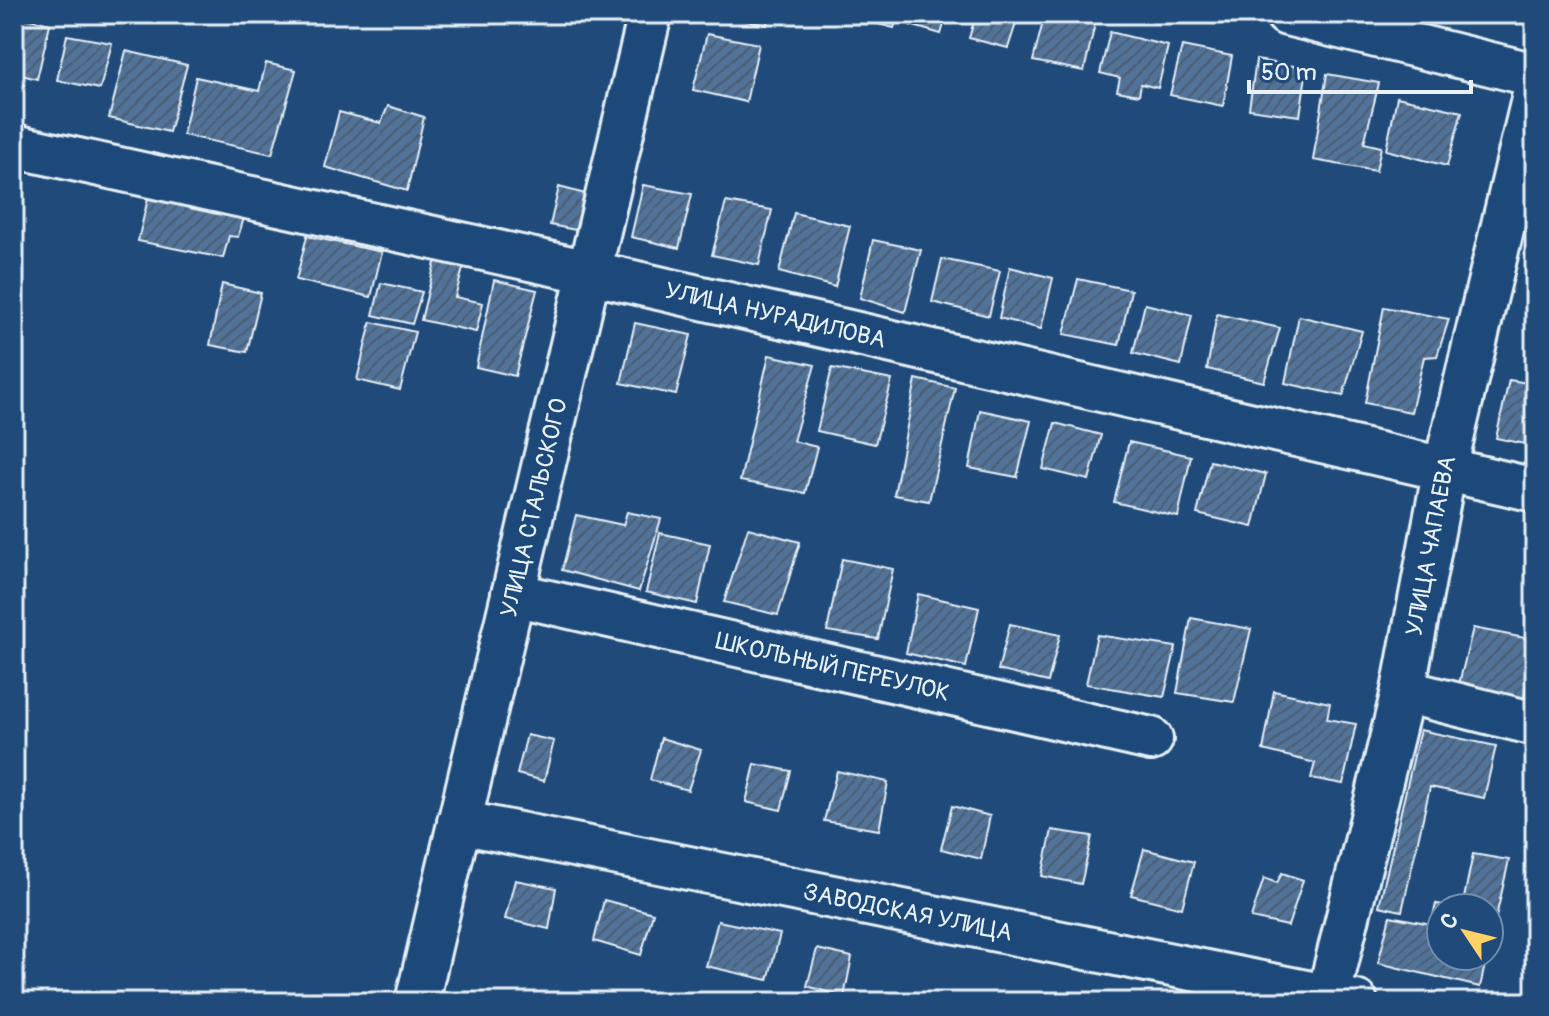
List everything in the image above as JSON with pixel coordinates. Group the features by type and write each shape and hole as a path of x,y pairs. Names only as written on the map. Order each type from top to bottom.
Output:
{"street":[{"name":"УЛИЦА СТАЛЬСКОГО","path":"417,1002 650,14"},
{"path":"1287,14 1535,75"},
{"name":"УЛИЦА ЧАПАЕВА","path":"1337,1000 1403,691 1445,468 1535,91"},
{"name":"УЛИЦА НУРАДИЛОВА","path":"14,146 589,272 1535,490"},
{"name":"ШКОЛЬНЫЙ ПЕРЕУЛОК","path":"513,594 1151,739"},
{"path":"1403,691 1535,724"},
{"name":"ЗАВОДСКАЯ УЛИЦА","path":"459,822 1337,1000"}],"building":[{"path":"732,14 769,14 767,25 731,18"},
{"path":"840,14 898,14 894,28"},
{"path":"913,14 947,14 941,34 910,25"},
{"path":"976,14 1019,14 1008,48 969,38"},
{"path":"1045,14 1095,24 1084,71 1033,61"},
{"path":"14,15 50,24 37,79 14,73"},
{"path":"1110,32 1168,46 1158,88 1141,84 1139,95 1117,91 1120,78 1100,73"},
{"path":"707,34 759,44 746,102 693,90"},
{"path":"67,35 112,43 100,89 57,80"},
{"path":"1182,46 1232,56 1223,106 1170,95"},
{"path":"126,51 187,65 169,132 109,118"},
{"path":"1256,60 1307,68 1300,116 1249,109"},
{"path":"266,63 296,70 272,154 183,135 196,77 259,91"},
{"path":"1327,74 1379,83 1364,143 1381,147 1376,171 1313,160"},
{"path":"1397,97 1462,112 1447,166 1386,150"},
{"path":"388,106 424,117 407,191 325,167 339,112 381,123"},
{"path":"643,185 692,194 679,248 631,237"},
{"path":"559,187 600,198 591,233 550,225"},
{"path":"149,194 245,215 238,237 229,236 223,258 138,241"},
{"path":"726,202 772,210 759,265 712,255"},
{"path":"794,213 850,226 835,287 779,272"},
{"path":"307,236 382,252 371,297 296,280"},
{"path":"873,240 921,250 905,312 860,298"},
{"path":"436,259 464,265 455,297 483,303 476,332 421,320"},
{"path":"942,259 1000,271 989,316 932,302"},
{"path":"1010,267 1053,278 1041,329 999,318"},
{"path":"1078,279 1131,290 1119,345 1064,334"},
{"path":"494,280 537,290 515,376 476,367"},
{"path":"381,283 422,292 412,324 373,315"},
{"path":"222,284 261,293 247,352 210,345"},
{"path":"1145,304 1192,315 1181,365 1133,353"},
{"path":"1384,307 1449,319 1437,356 1424,357 1411,412 1365,403"},
{"path":"1217,314 1280,328 1264,382 1207,369"},
{"path":"1299,316 1362,331 1343,396 1285,383"},
{"path":"371,322 415,332 400,390 357,380"},
{"path":"635,323 691,335 676,395 621,383"},
{"path":"769,355 815,365 793,441 817,447 805,493 740,481"},
{"path":"832,368 892,380 875,444 817,431"},
{"path":"916,379 955,388 929,501 894,495"},
{"path":"1509,380 1535,384 1535,446 1496,438"},
{"path":"980,410 1031,421 1017,477 969,468"},
{"path":"1055,423 1101,435 1089,480 1043,469"},
{"path":"1129,442 1191,456 1178,517 1114,502"},
{"path":"1210,461 1266,474 1253,527 1197,514"},
{"path":"627,512 661,519 639,591 562,570 576,515 623,525"},
{"path":"748,528 800,542 778,615 724,602"},
{"path":"660,533 710,544 697,604 646,592"},
{"path":"842,559 893,569 878,639 827,631"},
{"path":"918,594 979,608 966,667 906,653"},
{"path":"1191,618 1251,629 1234,702 1177,693"},
{"path":"1010,624 1060,635 1048,682 998,670"},
{"path":"1473,628 1535,640 1522,709 1457,692"},
{"path":"1097,635 1176,647 1164,697 1086,684"},
{"path":"1274,691 1330,703 1327,719 1356,724 1343,784 1311,778 1315,763 1263,750"},
{"path":"1420,730 1496,746 1484,798 1430,787 1402,911 1379,906"},
{"path":"527,735 554,741 544,781 517,774"},
{"path":"661,738 701,750 688,790 650,780"},
{"path":"755,764 791,771 781,810 746,802"},
{"path":"837,771 888,782 879,830 824,821"},
{"path":"952,806 990,816 981,859 941,849"},
{"path":"1052,830 1092,836 1081,884 1042,876"},
{"path":"1144,849 1194,862 1182,908 1131,895"},
{"path":"1473,854 1509,860 1502,892 1465,892"},
{"path":"1282,873 1303,880 1288,926 1251,918 1264,878 1277,883"},
{"path":"515,880 556,888 549,929 505,919"},
{"path":"604,900 653,913 641,955 594,941"},
{"path":"1390,916 1425,923 1425,972 1483,972 1480,987 1378,963"},
{"path":"718,921 780,934 768,980 706,966"},
{"path":"817,949 852,957 844,997 807,986"}]}
